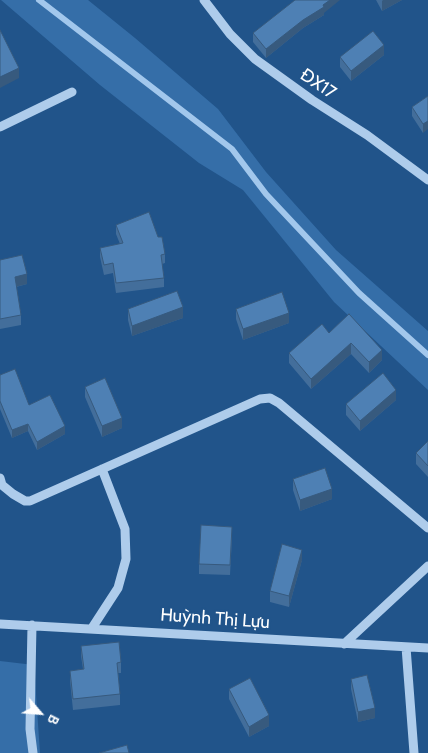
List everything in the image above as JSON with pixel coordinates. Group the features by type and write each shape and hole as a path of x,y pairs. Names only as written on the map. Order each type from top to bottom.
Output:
{"street":[{"name":"ĐX17","path":"204,0 230,34 255,59 312,100 367,135 428,180"},
{"path":"0,128 72,92"},
{"path":"0,478 2,485 13,494 25,501 30,501 260,399 270,398 279,403 428,528"},
{"path":"92,628 118,588 126,559 125,529 102,469"},
{"path":"344,644 428,566"},
{"name":"Huỳnh Thị Lựu","path":"0,624 428,648"},
{"path":"32,625 30,729 33,753"},
{"path":"406,647 414,753"}],"shaded area":[{"path":"1,0 88,0 218,109 266,172 336,250 428,331 428,390 334,302 243,190 199,163 100,85"},
{"path":"0,661 34,665 40,753 0,753"}],"building":[{"path":"295,0 330,0 323,5 324,7 303,20 266,49 253,33"},
{"path":"0,30 19,68 0,77"},
{"path":"373,31 384,45 351,71 340,57"},
{"path":"428,96 428,121 423,124 412,107"},
{"path":"149,212 158,237 162,237 165,254 161,255 164,278 116,283 113,263 104,265 100,248 123,243 116,225"},
{"path":"22,255 27,274 15,277 21,315 0,319 0,260"},
{"path":"177,291 183,307 132,326 128,309"},
{"path":"282,292 289,313 243,329 236,309"},
{"path":"349,314 382,350 369,362 351,343 311,379 289,353 322,324 329,333"},
{"path":"15,369 29,405 50,395 65,426 37,442 28,424 12,430 0,401 0,375"},
{"path":"383,373 396,390 360,421 346,404"},
{"path":"105,378 122,418 102,426 85,387"},
{"path":"428,441 428,466 416,453"},
{"path":"325,468 332,489 300,500 293,479"},
{"path":"201,525 232,527 230,565 199,564"},
{"path":"282,544 302,550 289,596 270,591"},
{"path":"119,642 121,662 117,663 120,694 73,699 70,671 84,669 81,646"},
{"path":"367,675 375,708 358,712 351,679"},
{"path":"250,678 269,715 249,727 229,689"},
{"path":"127,745 129,753 99,753"}],"waterway":[{"path":"39,0 232,149 266,194 359,293 428,355"}]}
